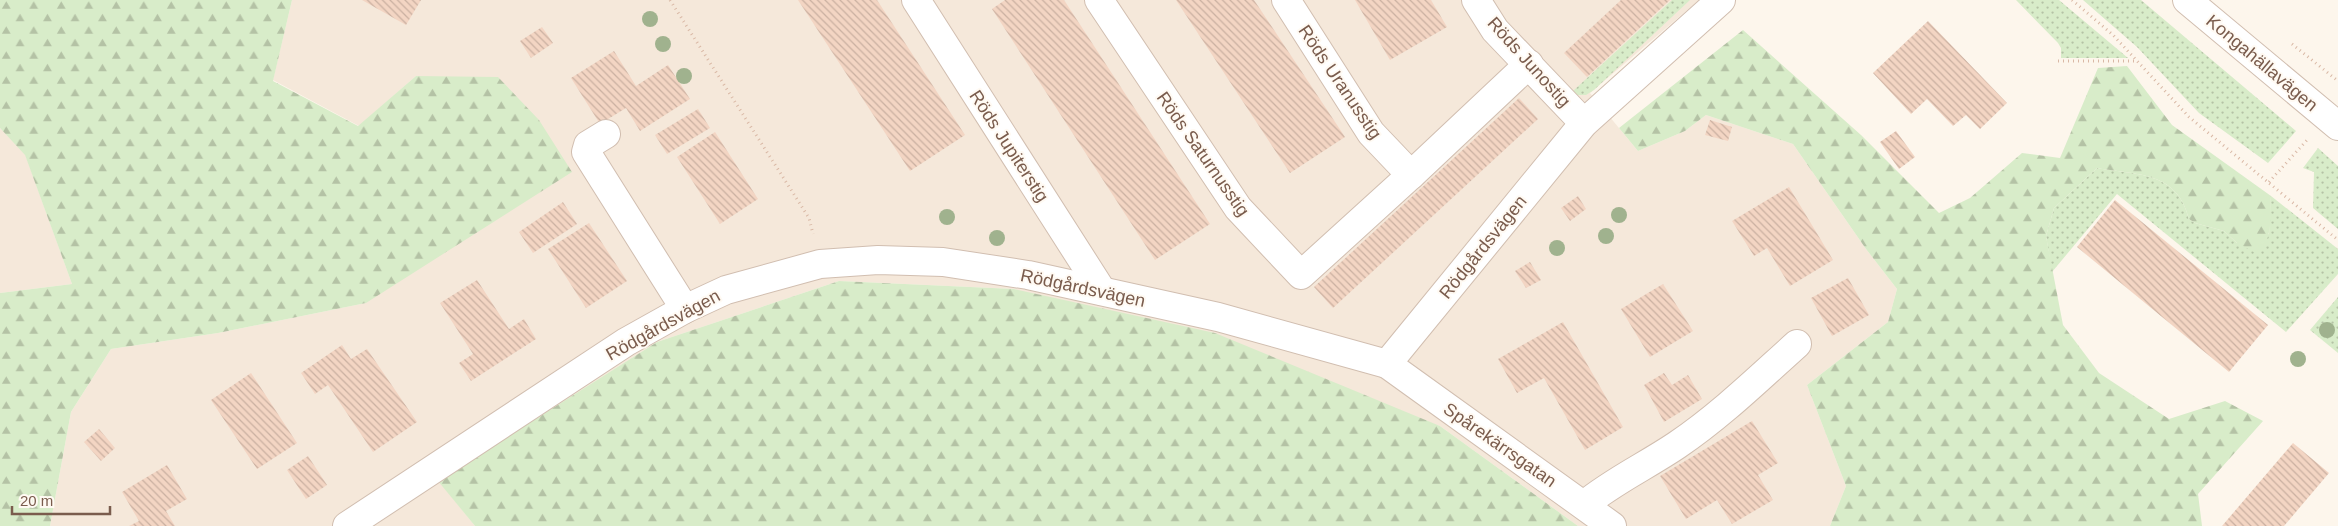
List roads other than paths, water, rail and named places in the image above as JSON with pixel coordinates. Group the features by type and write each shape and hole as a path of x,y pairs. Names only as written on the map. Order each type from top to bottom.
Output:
{"street":[{"name":"Röds Jupiterstig","path":"916,0 1102,291"},
{"name":"Röds Saturnusstig","path":"1099,0 1238,208 1300,275 1411,175"},
{"name":"Röds Uranusstig","path":"1286,0 1371,133 1411,175"},
{"name":"Röds Junostig","path":"1476,0 1495,30 1584,123"},
{"name":"Rödgårdsvägen","path":"347,526 626,342 685,309 726,290 820,264 878,260 943,262 1028,275 1218,317 1387,364 1584,123 1721,0"},
{"name":"Kongahällavägen","path":"2187,0 2332,122"},
{"path":"1411,175 1529,64"},
{"path":"606,134 588,145 586,152 685,309"},
{"path":"1584,505 1608,485 1676,446 1723,410 1797,344"},
{"name":"Spårekärrsgatan","path":"1387,364 1612,526"}]}
